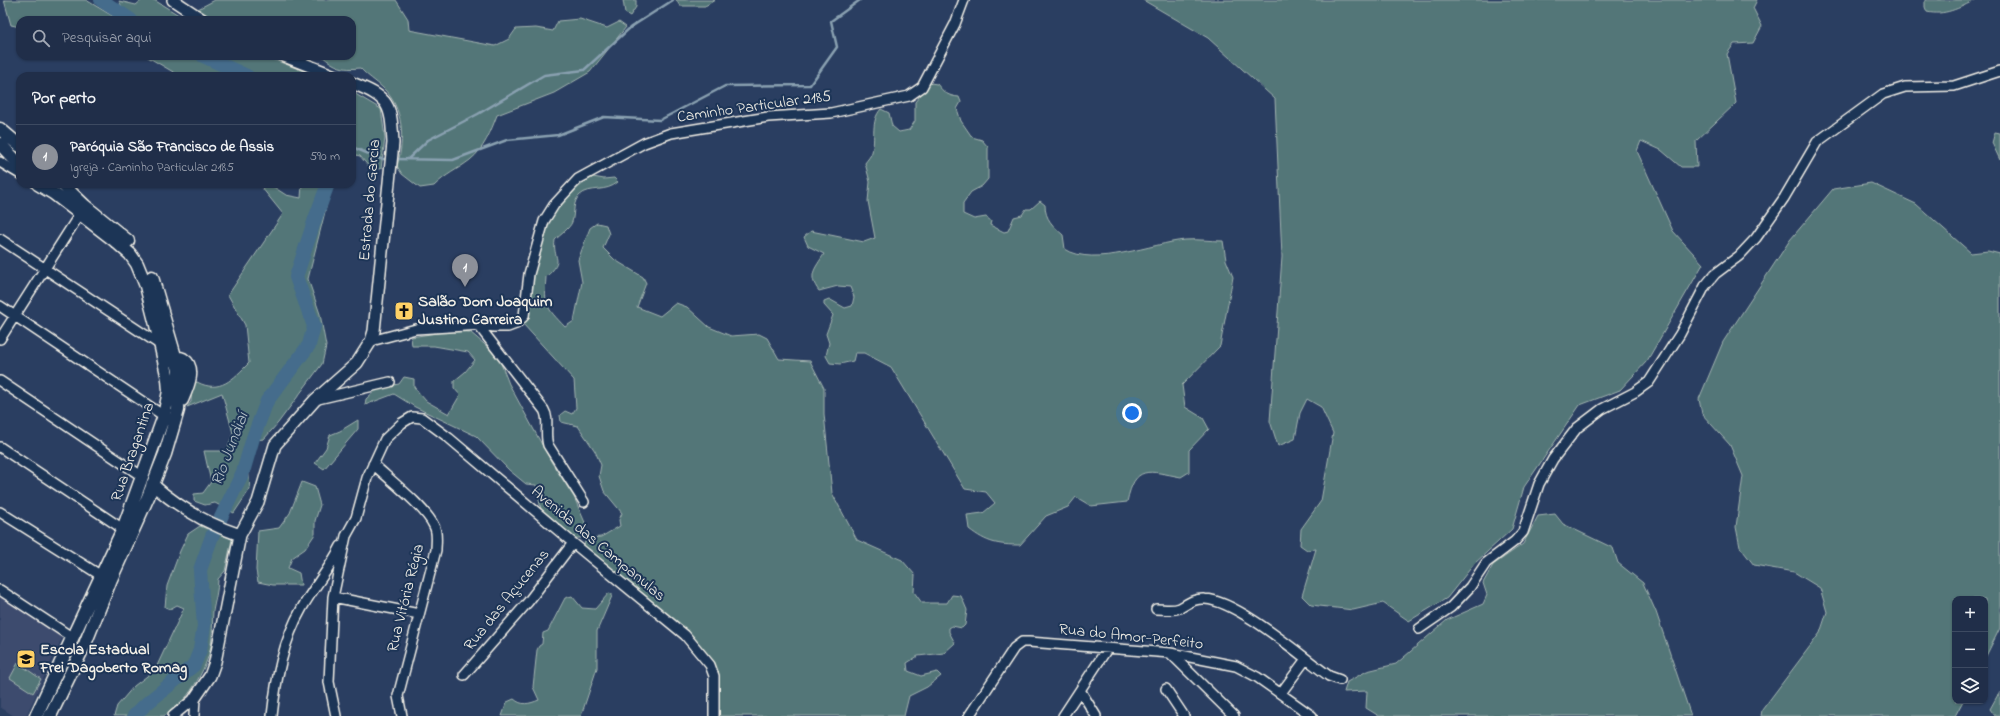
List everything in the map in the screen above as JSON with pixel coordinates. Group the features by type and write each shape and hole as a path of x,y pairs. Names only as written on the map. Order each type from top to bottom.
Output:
{"main road":[{"path":"0,128 16,143 2,150 16,161"},
{"path":"45,188 83,210 128,241 143,259 154,282 162,327 170,360 179,382 178,410 165,454 148,487"},
{"path":"65,188 83,210"},
{"name":"Rua Bragantina","path":"50,716 85,644 148,487 169,391 170,360 162,346 162,327"},
{"name":"Rua Bragantina","path":"36,716 73,638 100,575 123,529 148,487"}],"street":[{"name":"Caminho Particular 2185","path":"478,325 508,327 516,324 524,316 529,274 544,221 554,205 578,179 644,143 671,133 768,117 831,113 909,96 922,87 954,24 964,0"},
{"path":"178,2 197,16"},
{"path":"294,60 325,72"},
{"path":"1419,629 1452,607 1470,587 1486,563 1515,541 1523,532 1539,484 1553,460 1577,428 1602,409 1635,392 1649,382 1680,334 1707,283 1756,238 1784,198 1817,142 1883,94 1905,87 1954,86 2000,71"},
{"name":"Estrada do Garcia","path":"356,85 381,96 391,113 393,143 374,331 371,341"},
{"path":"0,162 16,172"},
{"path":"0,339 83,210"},
{"path":"0,239 45,267 162,346"},
{"path":"0,306 164,416"},
{"path":"173,716 195,698 210,676 215,662 240,535 258,502 275,445 315,400 357,363 371,341 416,330 478,325 544,410 547,418 545,434 548,445 584,502"},
{"path":"0,381 148,487 203,520 240,535"},
{"path":"315,400 390,382"},
{"name":"Avenida das Campanulas","path":"373,464 385,439 402,422 412,417 422,418 449,438 685,635 701,652 710,665 714,676 714,716"},
{"path":"0,446 123,529"},
{"path":"272,716 279,667 290,632 302,608 334,560 356,518 367,478 373,464"},
{"name":"Rua Vitória Régia","path":"373,464 421,509 434,525 436,534 436,550 398,696 402,716"},
{"path":"0,512 100,575"},
{"path":"336,716 329,682 333,597 346,536"},
{"name":"Rua das Açucenas","path":"464,675 528,602 573,543"},
{"path":"0,590 73,638"},
{"path":"333,597 419,614"},
{"path":"1156,609 1170,610 1179,608 1200,598 1225,603 1255,621 1329,676 1340,680"},
{"name":"Rua do Amor-Perfeito","path":"969,716 1014,648 1022,642 1170,653 1236,666 1252,674 1312,716"},
{"path":"1063,716 1107,649"},
{"path":"1170,653 1234,716"},
{"path":"1280,693 1306,659"},
{"path":"1166,689 1184,716"},
{"path":"1080,690 1096,716"},
{"path":"194,716 195,698"}],"shaded area":[{"name":"Escola Estadual Frei Dagoberto Romag","path":"0,597 59,634 62,638 26,716 14,716 0,707"}],"green space":[{"path":"4,0 86,0 112,16 16,16 16,26 11,25"},
{"path":"142,0 154,0 180,16 127,16 119,1 136,5"},
{"path":"215,0 396,0 408,19 409,30 495,46 509,39 516,29 536,28 553,31 558,21 580,19 607,28 619,22 626,27 590,72 554,93 497,115 486,139 475,156 434,186 420,188 402,174 397,166 401,146 401,125 399,115 390,96 380,85 360,68 344,68 327,60 356,60 356,16 206,16 196,10"},
{"path":"623,0 636,0 636,7 630,16 625,13"},
{"path":"676,0 715,0 705,6 680,6"},
{"path":"1143,0 1757,0 1753,8 1762,26 1753,43 1734,44 1727,54 1736,103 1696,141 1697,167 1681,167 1661,150 1641,141 1637,151 1673,231 1703,264 1647,361 1620,390 1580,405 1524,487 1512,529 1474,564 1447,598 1409,621 1383,603 1353,610 1311,605 1302,596 1316,549 1307,550 1300,545 1301,529 1321,501 1333,433 1321,407 1307,399 1300,413 1295,439 1278,446 1270,421 1282,257 1275,99 1208,38"},
{"path":"1925,0 1975,0 1964,6 1946,12 1933,13 1927,12"},
{"path":"153,60 275,60 306,72 173,72"},
{"path":"930,83 937,84 949,95 959,97 961,102 957,109 961,121 972,137 982,140 988,147 988,179 982,186 971,192 963,203 963,214 974,219 986,217 991,221 990,225 1004,232 1008,231 1014,217 1022,215 1026,209 1031,209 1040,201 1045,205 1046,214 1050,222 1063,235 1065,249 1077,254 1091,256 1124,253 1185,240 1223,241 1226,260 1233,277 1220,346 1182,385 1185,407 1203,418 1209,429 1189,450 1189,472 1181,477 1152,472 1145,473 1134,481 1127,502 1091,506 1076,497 1068,507 1046,516 1020,545 999,544 981,537 969,529 967,515 983,513 995,503 986,492 965,489 891,367 864,353 855,353 853,361 840,364 830,363 826,356 829,343 826,334 833,315 824,305 824,301 829,299 845,308 852,306 854,297 850,287 838,286 819,291 813,281 813,276 815,268 824,254 808,246 804,237 811,231 864,242 875,238 868,201 870,182 865,163 872,152 874,124 881,109 889,113 892,126 899,132 909,130 915,121 915,102"},
{"path":"356,94 381,109 385,138 381,169 370,168 360,156 356,155"},
{"path":"1995,132 2000,133 2000,160 1992,143"},
{"path":"593,177 604,179 614,178 618,182 603,189 584,192 580,195 575,204 571,224 555,240 557,263 546,277 545,287 546,300 554,315 565,327 574,321 582,282 578,260 590,228 597,223 606,225 609,234 603,248 615,260 643,277 646,283 637,307 660,316 676,303 687,307 709,327 731,336 759,334 767,338 779,359 810,361 824,388 824,414 832,493 857,540 902,560 915,575 914,592 922,603 947,603 952,595 961,596 967,610 965,625 962,628 952,626 949,628 949,632 955,643 944,653 918,656 907,663 908,671 921,676 937,672 941,676 927,687 909,696 904,716 720,716 717,714 717,675 689,634 584,547 585,541 590,538 601,537 620,526 619,520 622,513 604,491 599,476 601,465 595,451 578,426 561,422 560,415 565,411 572,414 576,408 574,380 523,324 530,303 534,268 540,246 546,236 543,233 547,224 563,201 577,188"},
{"path":"1871,183 1916,204 1971,253 1988,251 2000,254 2000,628 1988,652 1988,596 1952,596 1952,704 1961,704 1955,716 1761,716 1762,710 1820,633 1827,612 1820,588 1794,572 1754,565 1740,547 1736,527 1743,476 1730,445 1702,414 1699,399 1723,342 1790,240 1833,189"},
{"path":"262,188 275,188 286,195 301,198 302,188 331,188 308,279 320,314 326,346 322,364 278,423 264,439 246,441 250,489 234,513 215,503 205,505 194,501 194,494 203,493 211,482 204,451 227,451 233,433 222,393 187,407 191,402 192,385 197,382 213,386 226,383 249,363 245,325 228,295 283,214"},
{"path":"450,331 470,332 490,349 500,361 509,384 552,463 574,497 586,525 581,538 575,538 559,524 544,524 536,485 526,484 509,470 476,436 415,407 394,394 365,405 366,399 378,388 399,384 404,377 414,379 414,387 426,401 449,414 460,395 454,388 454,381 465,372 475,360 468,352 434,346 412,346 411,337"},
{"path":"358,420 358,429 324,469 315,463 326,448 330,435"},
{"path":"302,482 315,487 320,505 315,521 315,534 305,549 292,558 288,568 299,573 301,585 273,585 258,582 256,570 258,531 279,528 290,513"},
{"path":"1555,514 1563,524 1613,548 1618,563 1643,583 1656,612 1691,716 1379,716 1366,708 1367,691 1344,692 1347,682 1367,671 1396,664 1447,620 1483,604 1487,595 1483,583 1493,565 1523,544 1538,516"},
{"path":"200,526 232,539 225,571 218,579 213,611 212,641 205,664 187,696 171,712 163,716 114,716 117,706 134,686 155,670 184,608 177,605 170,609 165,607 167,586 188,534"},
{"path":"609,593 612,594 612,596 597,631 597,668 581,716 502,716 507,702 514,699 520,703 526,704 539,700 533,687 537,650 542,644 543,633 548,631 565,598 572,596 582,608 595,609"},
{"path":"18,663 41,679 33,693 10,678"},
{"path":"2000,691 2000,716 1995,716 1990,709"}],"waterway":[{"name":"Rio Jundiaí","path":"101,0 125,16"},
{"path":"408,159 428,140 478,114 544,75 584,70 631,27 673,0"},
{"path":"394,159 453,160 507,140 558,135 604,117 660,120 725,86 810,85 837,47 831,21 860,0"},
{"name":"Rio Jundiaí","path":"212,60 238,72"},
{"path":"356,149 381,159 389,159"},
{"name":"Rio Jundiaí","path":"134,716 146,704 194,665 200,650 204,626 200,570 212,536 243,472 253,438 267,401 309,345 314,326 296,277 327,188"}],"place":[{"name":"Paróquia São Francisco de Assis","path":"465,287"},
{"name":"Salão Dom Joaquim Justino Carreira","path":"404,311"},
{"name":"Escola Estadual Frei Dagoberto Romag","path":"26,659"}]}
